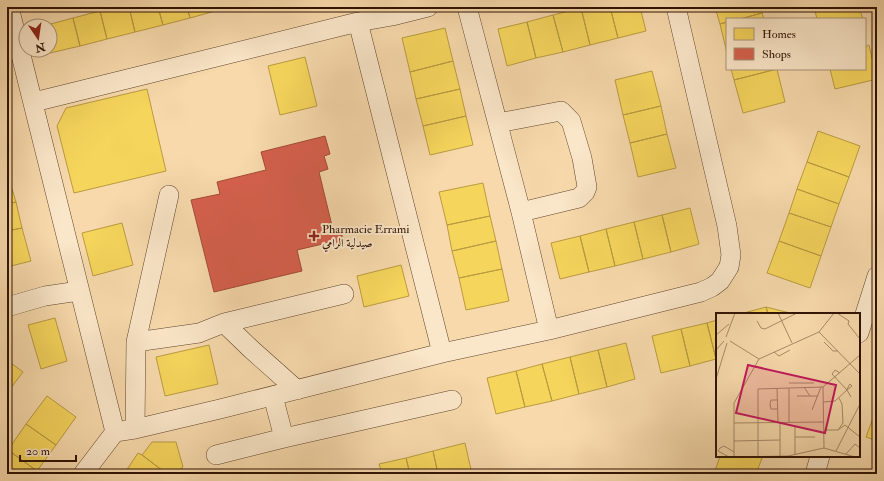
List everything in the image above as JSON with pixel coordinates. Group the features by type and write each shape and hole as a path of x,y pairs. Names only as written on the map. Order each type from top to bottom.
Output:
{"street":[{"path":"9,7 11,31 34,102 79,291 115,432"},
{"path":"34,102 358,22 392,16 428,7"},
{"path":"467,7 521,212 549,330"},
{"path":"83,474 115,432 135,429 273,396 442,353 549,330 701,292 720,281 729,267 731,256 727,226 676,7"},
{"path":"358,22 442,353"},
{"path":"498,123 561,111 571,121 582,158 587,188 579,198 521,212"},
{"path":"135,429 136,342 170,195"},
{"path":"860,330 877,276"},
{"path":"7,307 45,296 79,291"},
{"path":"136,342 199,333 224,323 344,294"},
{"path":"224,323 297,390"},
{"path":"273,396 284,438"},
{"path":"216,455 452,400"},
{"path":"815,474 820,457"}],"building: Homes":[{"path":"117,7 129,7 135,32 107,39 100,11"},
{"path":"129,7 158,7 163,25 135,32"},
{"path":"158,7 187,7 190,18 163,25"},
{"path":"187,7 218,7 219,10 190,18"},
{"path":"610,7 618,38 590,45 581,8"},
{"path":"610,7 640,7 646,31 618,38"},
{"path":"715,7 761,7 762,13 744,18 726,18 726,22 720,24"},
{"path":"814,7 859,7 863,18 817,18"},
{"path":"581,8 590,45 563,52 553,15"},
{"path":"100,11 107,39 80,46 73,18"},
{"path":"762,13 764,18 744,18"},
{"path":"553,15 563,52 536,58 527,22"},
{"path":"73,18 80,46 58,51 58,22"},
{"path":"527,22 536,58 507,66 498,29"},
{"path":"726,22 726,49 720,24"},
{"path":"445,28 453,61 410,72 402,38"},
{"path":"869,45 877,79 835,89 830,70 866,70 866,46"},
{"path":"305,57 317,106 280,115 268,66"},
{"path":"453,61 460,89 416,99 410,72"},
{"path":"731,70 773,70 734,80"},
{"path":"777,70 785,102 743,113 734,80"},
{"path":"652,71 661,106 623,115 615,80"},
{"path":"147,89 166,171 74,193 57,126 66,108"},
{"path":"460,89 466,116 423,126 416,99"},
{"path":"661,106 667,134 630,143 623,115"},
{"path":"466,116 473,145 430,155 423,126"},
{"path":"818,131 860,146 849,177 807,162"},
{"path":"667,134 676,168 638,177 630,143"},
{"path":"807,162 849,177 839,204 797,189"},
{"path":"7,172 16,202 7,204"},
{"path":"483,183 490,216 447,225 439,192"},
{"path":"797,189 839,204 831,227 789,213"},
{"path":"16,202 22,228 7,231 7,204"},
{"path":"690,208 699,244 671,252 662,215"},
{"path":"789,213 831,227 821,256 779,241"},
{"path":"662,215 671,252 643,259 634,222"},
{"path":"490,216 496,241 452,251 447,225"},
{"path":"634,222 643,259 615,266 606,229"},
{"path":"122,223 133,265 93,276 82,233"},
{"path":"22,228 31,261 7,267 7,231"},
{"path":"606,229 615,266 589,272 580,236"},
{"path":"580,236 589,272 560,279 551,243"},
{"path":"496,241 502,269 459,278 452,251"},
{"path":"779,241 821,256 810,288 767,273"},
{"path":"401,265 409,296 364,307 357,276"},
{"path":"502,269 509,301 466,310 459,278"},
{"path":"766,307 790,313 768,313"},
{"path":"766,307 768,313 744,313"},
{"path":"55,318 67,361 41,369 28,325"},
{"path":"716,320 716,359 707,323"},
{"path":"707,323 716,359 690,366 681,329"},
{"path":"681,329 690,366 661,373 652,336"},
{"path":"626,343 635,379 607,387 598,350"},
{"path":"209,345 218,384 165,396 156,357"},
{"path":"598,350 607,387 579,394 570,357"},
{"path":"570,357 579,394 552,401 542,364"},
{"path":"7,360 23,372 7,393"},
{"path":"542,364 552,401 525,407 516,371"},
{"path":"516,371 525,407 496,414 487,378"},
{"path":"47,396 76,417 56,445 26,424"},
{"path":"877,407 877,441 866,437"},
{"path":"26,424 56,445 37,471 8,450"},
{"path":"152,442 176,442 183,467 175,474 167,474 142,455"},
{"path":"465,443 472,474 438,474 433,451"},
{"path":"8,450 37,471 35,474 7,474"},
{"path":"433,451 438,474 410,474 406,458"},
{"path":"138,453 142,455 167,474 124,474"},
{"path":"720,457 762,458 756,474 714,474"},
{"path":"406,458 410,474 382,474 379,464"}],"building: Shops":[{"path":"325,136 330,154 324,156 328,169 319,172 334,234 341,232 344,242 332,246 331,242 297,250 302,271 214,292 191,200 220,194 217,182 266,170 261,152"}],"place":[{"name":"Pharmacie Errami صيدلية الرامي","path":"314,236"}]}
